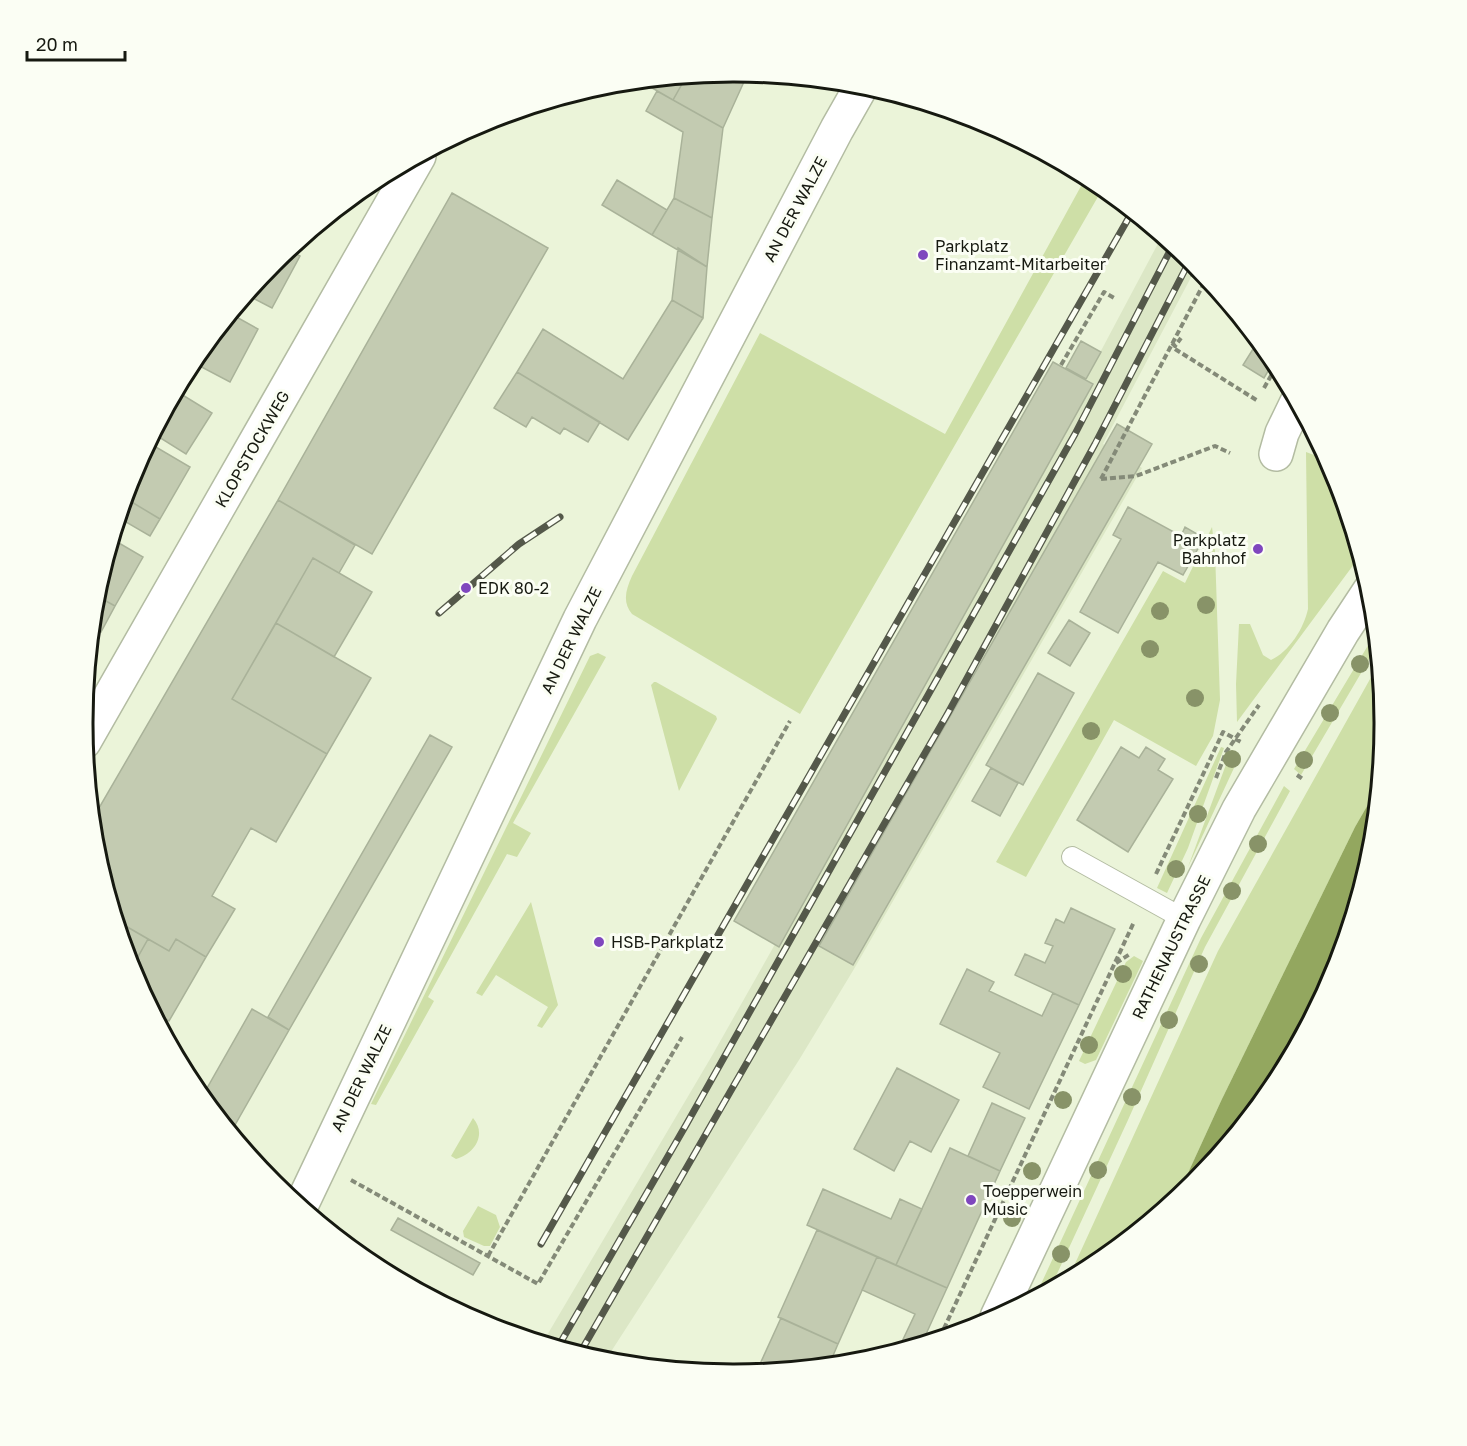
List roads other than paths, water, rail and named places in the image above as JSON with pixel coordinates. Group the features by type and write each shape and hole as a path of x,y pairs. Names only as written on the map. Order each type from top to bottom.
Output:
{"street":[{"name":"AN DER WALZE","path":"304,1199 580,619 831,139 856,95"},
{"name":"KLOPSTOCKWEG","path":"93,726 412,169"},
{"path":"1276,454 1282,433 1292,411"},
{"name":"RATHENAUSTRASSE","path":"1003,1303 1184,919 1239,809 1363,601"}],"lane":[{"path":"1072,857 1184,919"}],"railway":[{"path":"541,1244 1128,219"},
{"path":"562,1340 686,1125 1075,434 1169,253"},
{"path":"584,1346 948,713 1095,444 1185,269"},
{"path":"439,613 519,544 560,517"}],"place":[{"name":"Parkplatz Finanzamt-Mitarbeiter","path":"923,255"},
{"name":"Parkplatz Bahnhof","path":"1258,549"},
{"name":"EDK 80-2","path":"466,588"},
{"name":"HSB-Parkplatz","path":"599,942"},
{"name":"Toepperwein Music","path":"971,1200"}]}
